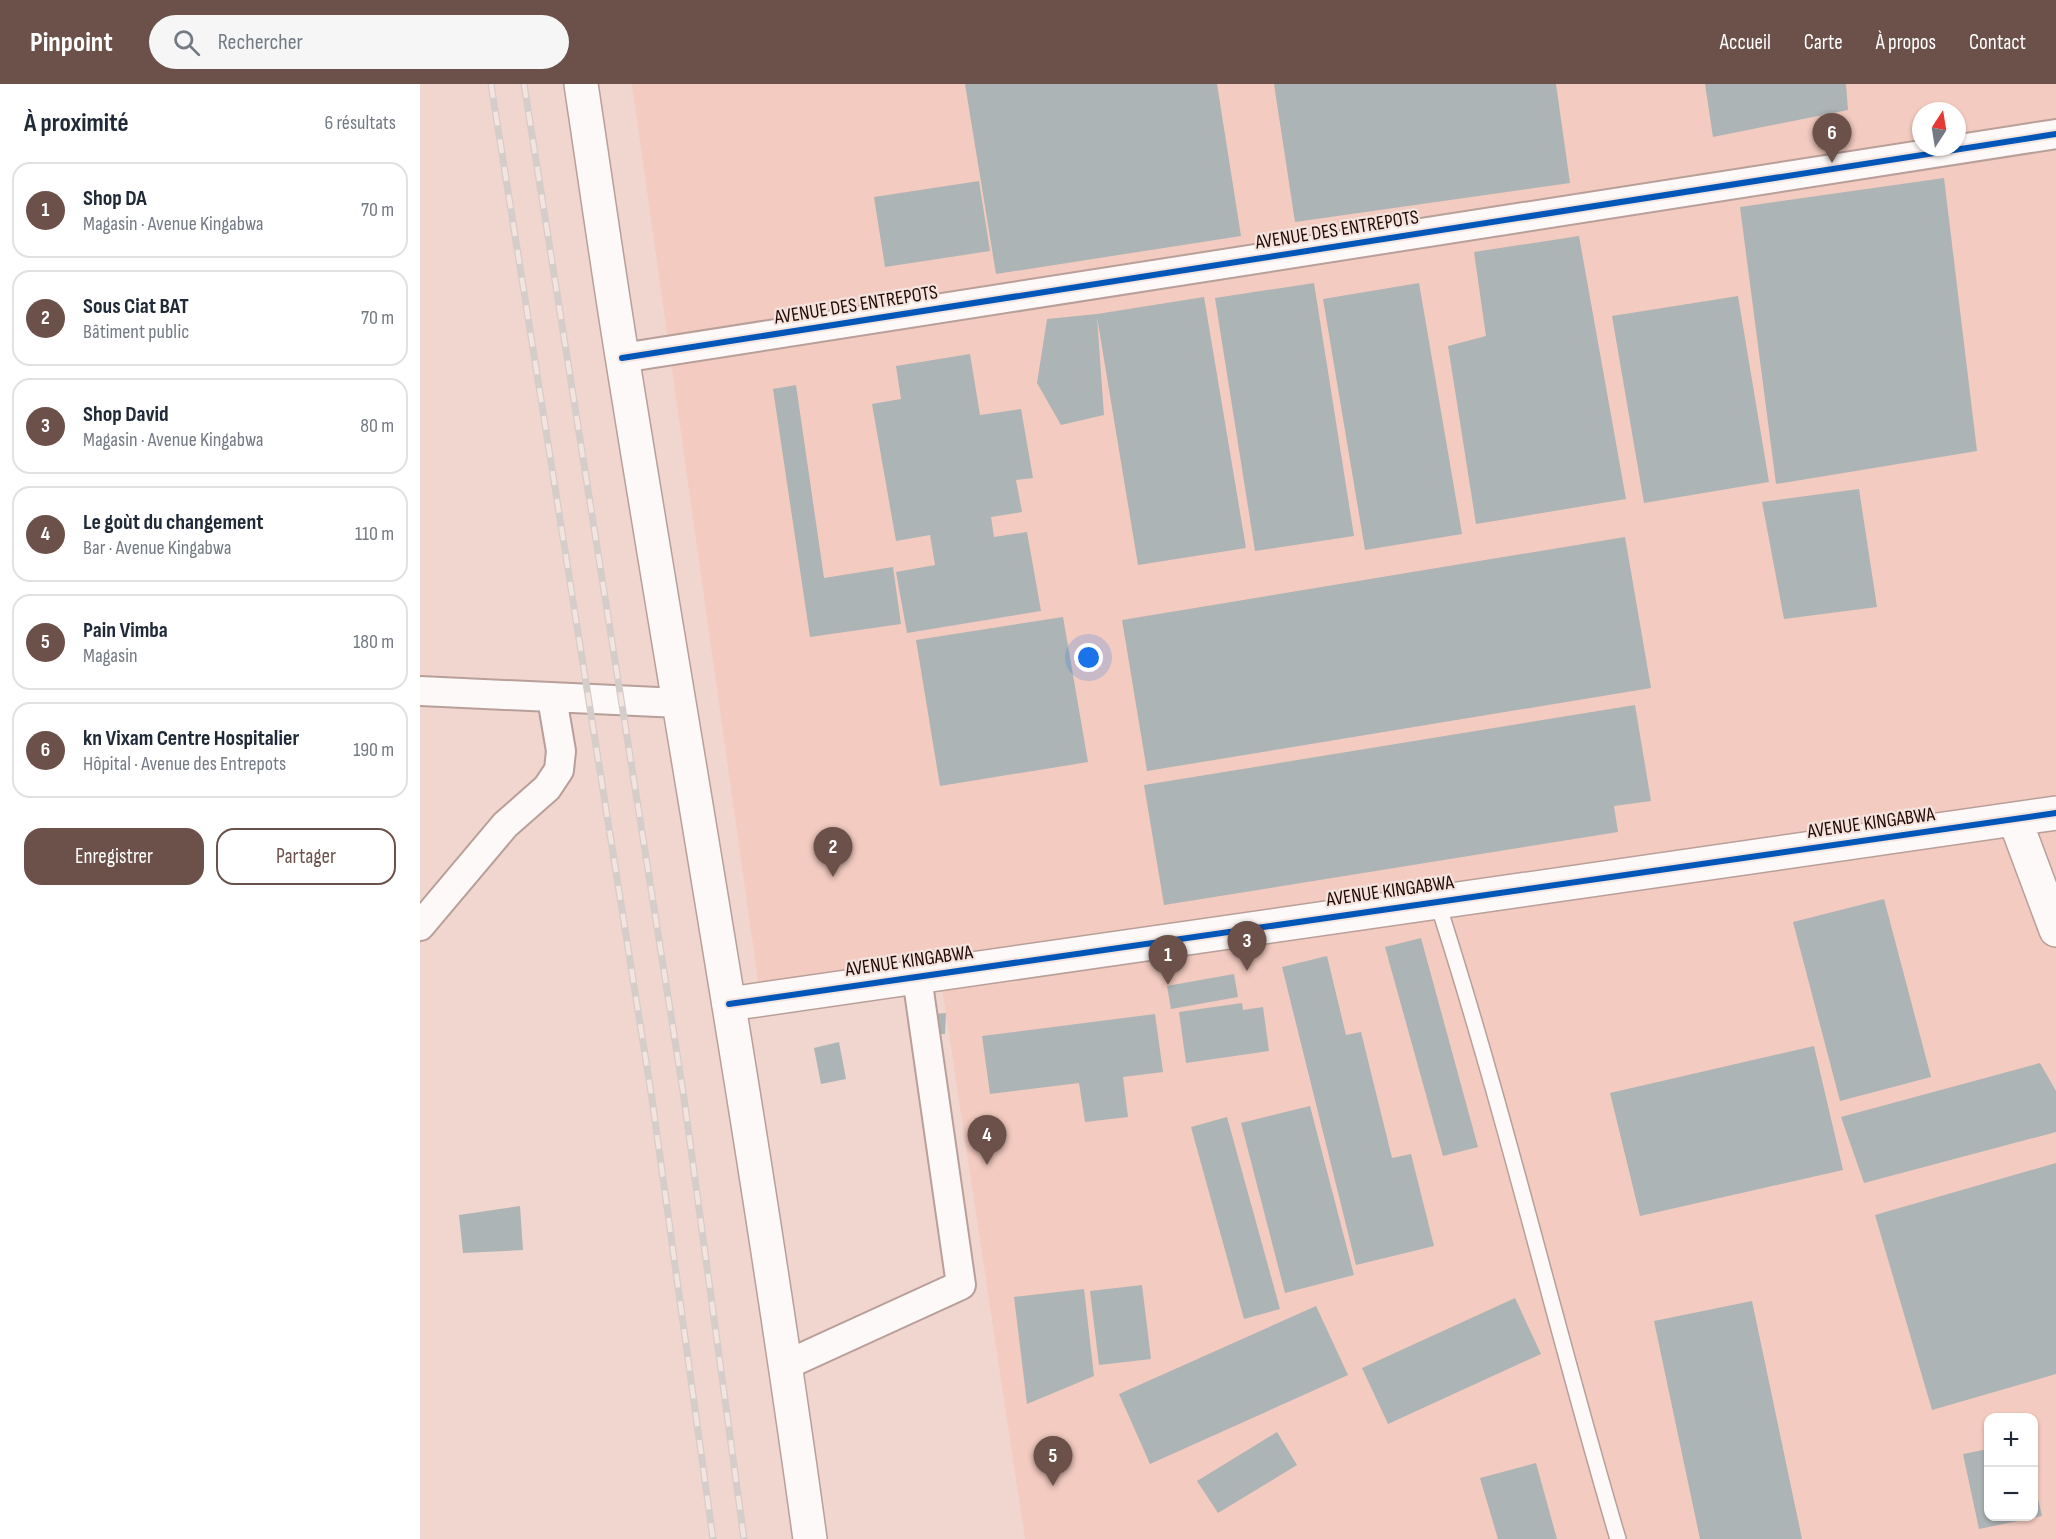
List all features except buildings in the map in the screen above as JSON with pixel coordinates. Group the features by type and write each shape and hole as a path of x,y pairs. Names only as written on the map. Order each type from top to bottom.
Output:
{"main road":[{"path":"581,84 622,358 786,1365 810,1539"},
{"name":"AVENUE KINGABWA","path":"729,1004 2056,813"},
{"path":"2015,820 2056,930"}],"street":[{"name":"AVENUE DES ENTREPOTS","path":"622,358 2056,134"},
{"path":"420,691 679,703"},
{"path":"420,926 505,825 547,788 559,770 561,751 552,698"},
{"path":"786,1365 961,1285 917,977"}],"lane":[{"path":"1437,901 1468,998 1586,1431 1618,1539"}],"shaded area":[{"path":"632,84 2056,84 2056,1539 1025,1539 940,974 761,1002"}],"railway":[{"path":"491,84 652,1099 713,1539"},
{"path":"524,84 684,1098 744,1539"}],"cycle path":[{"path":"622,358 2056,134"},
{"path":"729,1004 2056,813"}],"place":[{"name":"kn Vixam Centre Hospitalier","path":"1832,163"},
{"name":"Sous Ciat BAT","path":"833,877"},
{"name":"Shop David","path":"1247,971"},
{"name":"Shop DA","path":"1168,985"},
{"name":"Le goùt du changement","path":"987,1165"},
{"name":"Pain Vimba","path":"1053,1486"}]}
